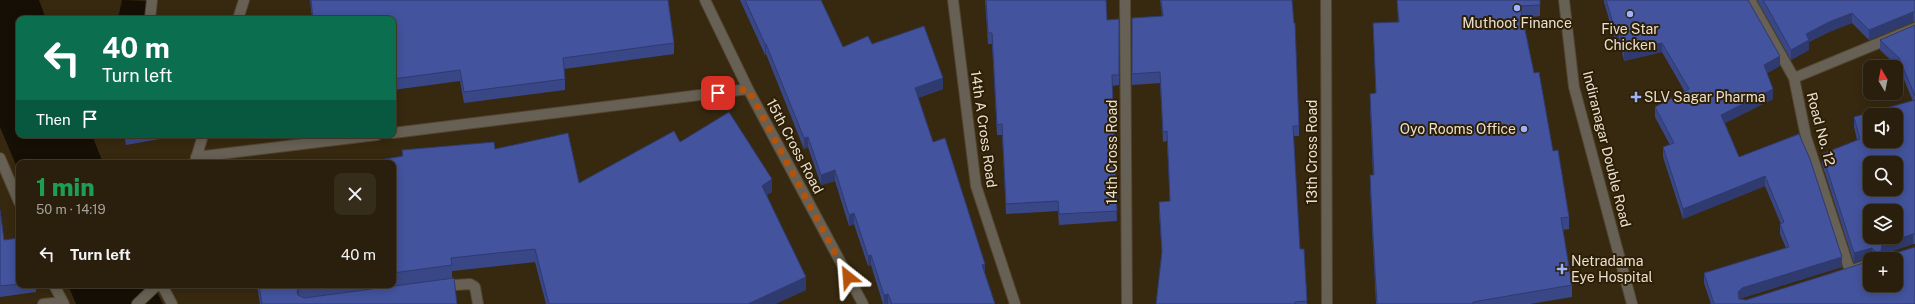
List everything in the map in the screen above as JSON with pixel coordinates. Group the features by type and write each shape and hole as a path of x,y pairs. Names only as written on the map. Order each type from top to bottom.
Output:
{"street":[{"path":"150,16 152,0"},
{"path":"239,16 244,0"},
{"name":"15th Cross Road","path":"705,0 748,89 863,304"},
{"name":"14th A Cross Road","path":"953,0 976,186 1015,304"},
{"name":"14th Cross Road","path":"1125,0 1127,304"},
{"name":"13th Cross Road","path":"1326,0 1328,304"},
{"name":"Indiranagar Double Road","path":"1564,0 1574,87 1632,304"},
{"name":"Road No. 12","path":"1750,0 1794,78 1806,137 1846,272 1863,266"},
{"path":"1794,78 1915,28"},
{"path":"396,133 748,89"},
{"path":"202,138 195,160 355,138"},
{"path":"0,158 16,195"},
{"path":"431,287 470,284 475,287 478,304"},
{"path":"43,304 63,303 56,288"},
{"path":"137,304 154,288"},
{"path":"164,288 172,304"}],"shaded area":[{"path":"0,0 39,0 45,16 16,16 16,138 93,138 102,160 16,160 16,165 0,127"},
{"path":"122,0 149,1 147,16 119,16"},
{"path":"69,288 155,288 163,304 76,304"}],"building":[{"path":"311,0 668,0 674,43 563,58 565,79 464,92 460,70 396,79 396,16 313,16"},
{"path":"745,0 821,0 843,47 868,36 872,44 924,26 943,78 915,88 933,142 945,138 985,264 982,265 995,304 892,304 888,294 884,295 871,255 868,256 854,213 849,215 835,170 821,175 808,137 804,138 766,44"},
{"path":"986,0 1106,0 1107,20 1119,19 1119,75 1112,75 1117,211 1059,214 1058,201 1006,204 1002,124 997,125 992,33 988,33"},
{"path":"1161,0 1292,0 1295,23 1299,126 1293,126 1300,249 1304,249 1307,301 1295,302 1295,304 1156,304 1162,251 1159,202 1170,201 1167,131 1163,132 1160,72 1132,74 1132,18 1163,16"},
{"path":"1397,0 1540,0 1540,5 1520,6 1534,73 1539,72 1553,151 1558,150 1569,217 1561,218 1572,285 1473,302 1473,304 1377,304 1370,175 1374,175 1370,94 1376,93 1373,23 1399,22"},
{"path":"1606,0 1748,0 1780,56 1764,65 1773,89 1721,115 1739,157 1799,134 1810,159 1842,257 1742,288 1738,292 1739,299 1746,300 1863,263 1863,292 1903,292 1903,252 1899,252 1915,247 1915,304 1714,304 1704,273 1789,247 1780,224 1784,222 1765,176 1683,209 1663,147 1674,143 1655,107 1689,89 1662,43 1624,51 1619,28 1615,30"},
{"path":"1763,0 1915,0 1915,12 1869,30 1852,13 1829,22 1806,34 1809,40 1791,50"},
{"path":"1915,25 1915,96 1903,68 1903,60 1900,60 1880,40"},
{"path":"1915,100 1915,234 1903,237 1903,204 1863,204 1863,244 1882,244 1882,252 1876,252 1872,248 1854,253 1822,154 1860,139 1854,117 1863,114 1863,148 1903,148 1903,108 1886,108"},
{"path":"729,112 772,179 762,186 806,277 748,304 549,304 535,249 451,258 452,265 396,273 396,160 380,160 403,156 402,150 494,142 495,149 568,133 579,183 674,131 680,142"},
{"path":"0,210 4,240 16,238 16,284 0,286"},
{"path":"454,278 457,304 262,304 259,288 298,288 298,295 304,298 379,288 396,288 396,286"}],"place":[{"name":"Muthoot Finance","path":"1517,8"},
{"name":"Five Star Chicken","path":"1630,14"},
{"name":"SLV Sagar Pharma","path":"1636,97"},
{"name":"Oyo Rooms Office","path":"1524,129"},
{"name":"Netradama Eye Hospital","path":"1562,269"}],"route":[{"path":"718,93 748,89 848,277"}]}
